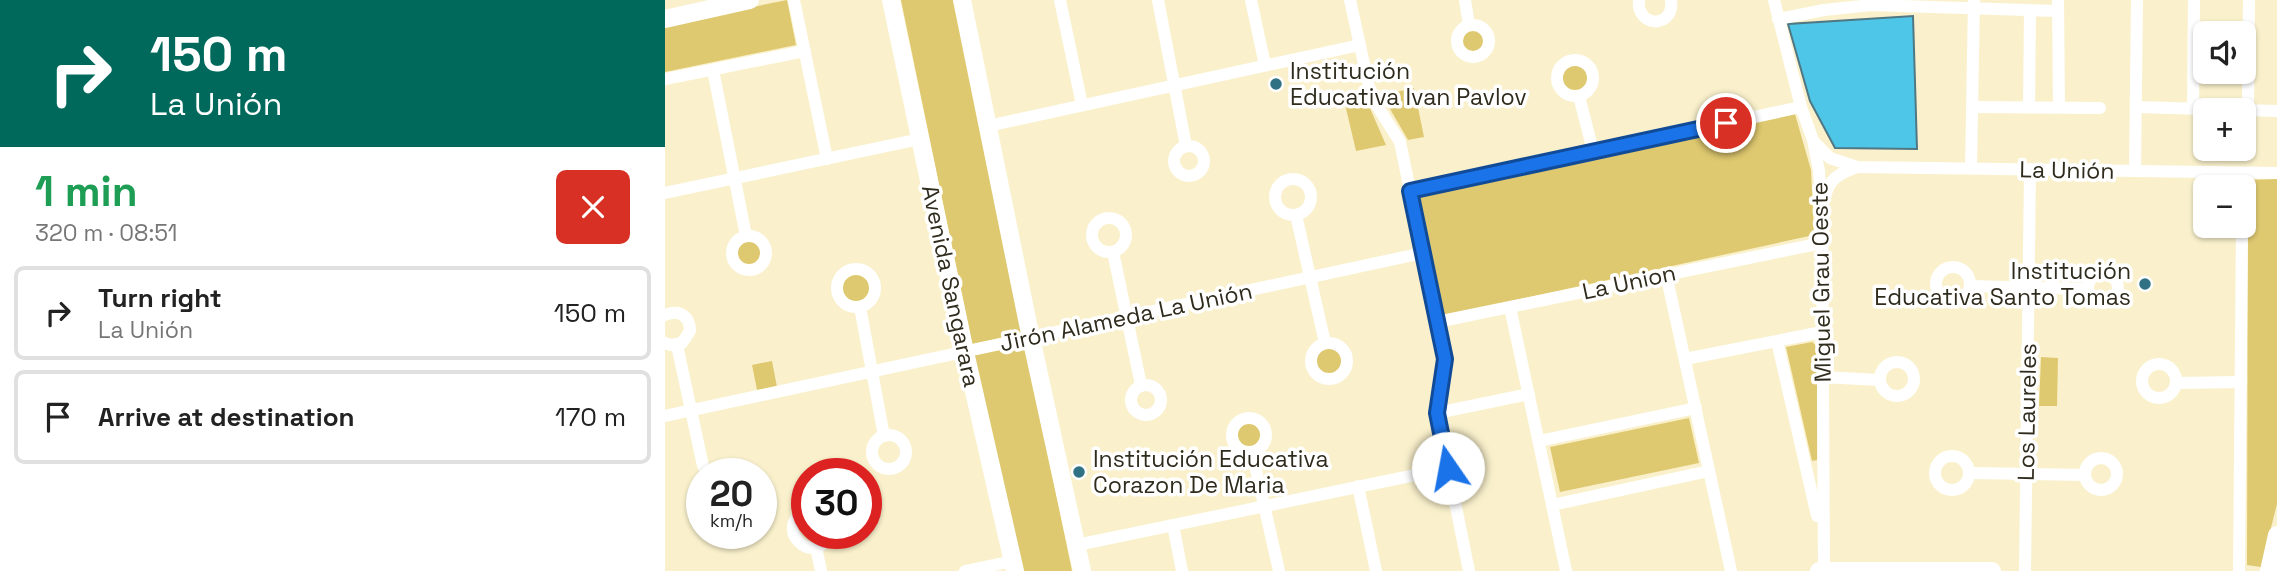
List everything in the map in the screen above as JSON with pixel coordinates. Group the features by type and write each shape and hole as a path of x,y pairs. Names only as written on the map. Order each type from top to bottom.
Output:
{"street":[{"path":"665,19 750,0"},
{"path":"794,0 827,159"},
{"name":"Avenida Sangarara","path":"891,0 965,352 1014,566"},
{"path":"962,0 1082,571"},
{"path":"1061,0 1082,105"},
{"path":"1158,0 1186,146"},
{"path":"1251,0 1265,65"},
{"path":"1350,0 1371,96 1400,142 1445,359 1437,413 1469,571"},
{"path":"1465,0 1469,25"},
{"path":"1639,0 1642,15 1656,22 1667,18 1671,0"},
{"name":"Miguel Grau Oeste","path":"1774,0 1801,107 1813,139 1819,171 1822,212 1821,571"},
{"path":"2135,171 2137,0"},
{"path":"2193,0 2193,98"},
{"path":"2244,98 2249,0"},
{"path":"1778,19 1871,3 1974,4 2030,10 2058,5 2059,107"},
{"path":"1971,168 1974,4"},
{"path":"2029,107 2030,10"},
{"path":"988,126 1360,45"},
{"path":"665,79 805,51"},
{"path":"713,70 746,236"},
{"path":"1579,96 1593,152"},
{"path":"1410,191 1801,107"},
{"path":"1972,107 2100,108"},
{"path":"2136,107 2193,109"},
{"path":"2256,110 2277,111"},
{"path":"665,193 920,139"},
{"name":"La Unión","path":"1813,139 1830,159 1857,167 2277,173"},
{"path":"1822,212 1831,180 1857,167"},
{"name":"Los Laureles","path":"2025,571 2029,169"},
{"path":"1296,215 1325,343"},
{"path":"2239,571 2242,238"},
{"name":"La Union","path":"1437,321 1822,243"},
{"path":"1113,252 1141,386"},
{"name":"Jirón Alameda La Unión","path":"665,416 1423,253"},
{"path":"1666,274 1731,571"},
{"path":"1970,286 2088,289"},
{"path":"860,307 884,436"},
{"path":"1510,307 1566,571"},
{"path":"665,315 671,312 681,313 688,321 689,336 682,343 671,344 692,410 701,458"},
{"path":"1685,359 1822,332"},
{"path":"1777,341 1823,540"},
{"path":"1822,377 1880,380"},
{"path":"2176,383 2241,382"},
{"path":"1437,413 1529,394"},
{"path":"1539,441 1696,408"},
{"path":"1252,452 1279,571"},
{"path":"1077,545 1448,468"},
{"path":"1552,505 1709,471"},
{"path":"1970,473 2085,475"},
{"path":"1358,486 1376,571"},
{"path":"1173,525 1182,571"},
{"path":"2269,571 2277,535"},
{"path":"816,549 821,571"},
{"path":"965,571 1014,566"},
{"path":"1821,571 1992,571"}],"shaded area":[{"path":"787,0 796,45 665,72 665,25"},
{"path":"901,0 954,0 1072,571 1019,571"},
{"path":"1472,29 1481,33 1485,42 1481,51 1472,55 1463,51 1459,42 1463,33"},
{"path":"1576,63 1587,67 1591,78 1587,89 1576,93 1565,89 1561,78 1565,67"},
{"path":"1414,88 1424,137 1408,140 1382,95"},
{"path":"1366,99 1386,145 1356,151 1345,104"},
{"path":"1795,114 1811,170 1814,235 1443,316 1419,194"},
{"path":"2277,179 2277,504 2261,567 2247,565 2248,238 2256,238 2256,180"},
{"path":"749,239 759,243 763,253 759,263 749,267 739,263 735,253 739,243"},
{"path":"856,274 866,278 870,288 866,298 856,302 846,298 842,288 846,278"},
{"path":"1812,342 1818,347 1817,460 1812,461 1786,347"},
{"path":"1329,348 1338,352 1342,361 1338,370 1329,374 1320,370 1316,361 1320,352"},
{"path":"2041,357 2058,358 2057,406 2039,406"},
{"path":"772,361 777,387 757,390 752,365"},
{"path":"1689,418 1699,463 1560,492 1550,447"},
{"path":"1249,422 1259,425 1262,435 1259,445 1249,448 1239,445 1236,435 1239,425"}],"building":[{"path":"1913,16 1917,149 1835,148 1810,101 1788,24"}],"place":[{"name":"Institución Educativa Ivan Pavlov","path":"1276,84"},
{"name":"Institución Educativa Santo Tomas","path":"2145,284"},
{"name":"Institución Educativa Corazon De Maria","path":"1079,472"}],"route":[{"path":"1448,468 1437,413 1445,359 1410,191 1726,123"}]}
